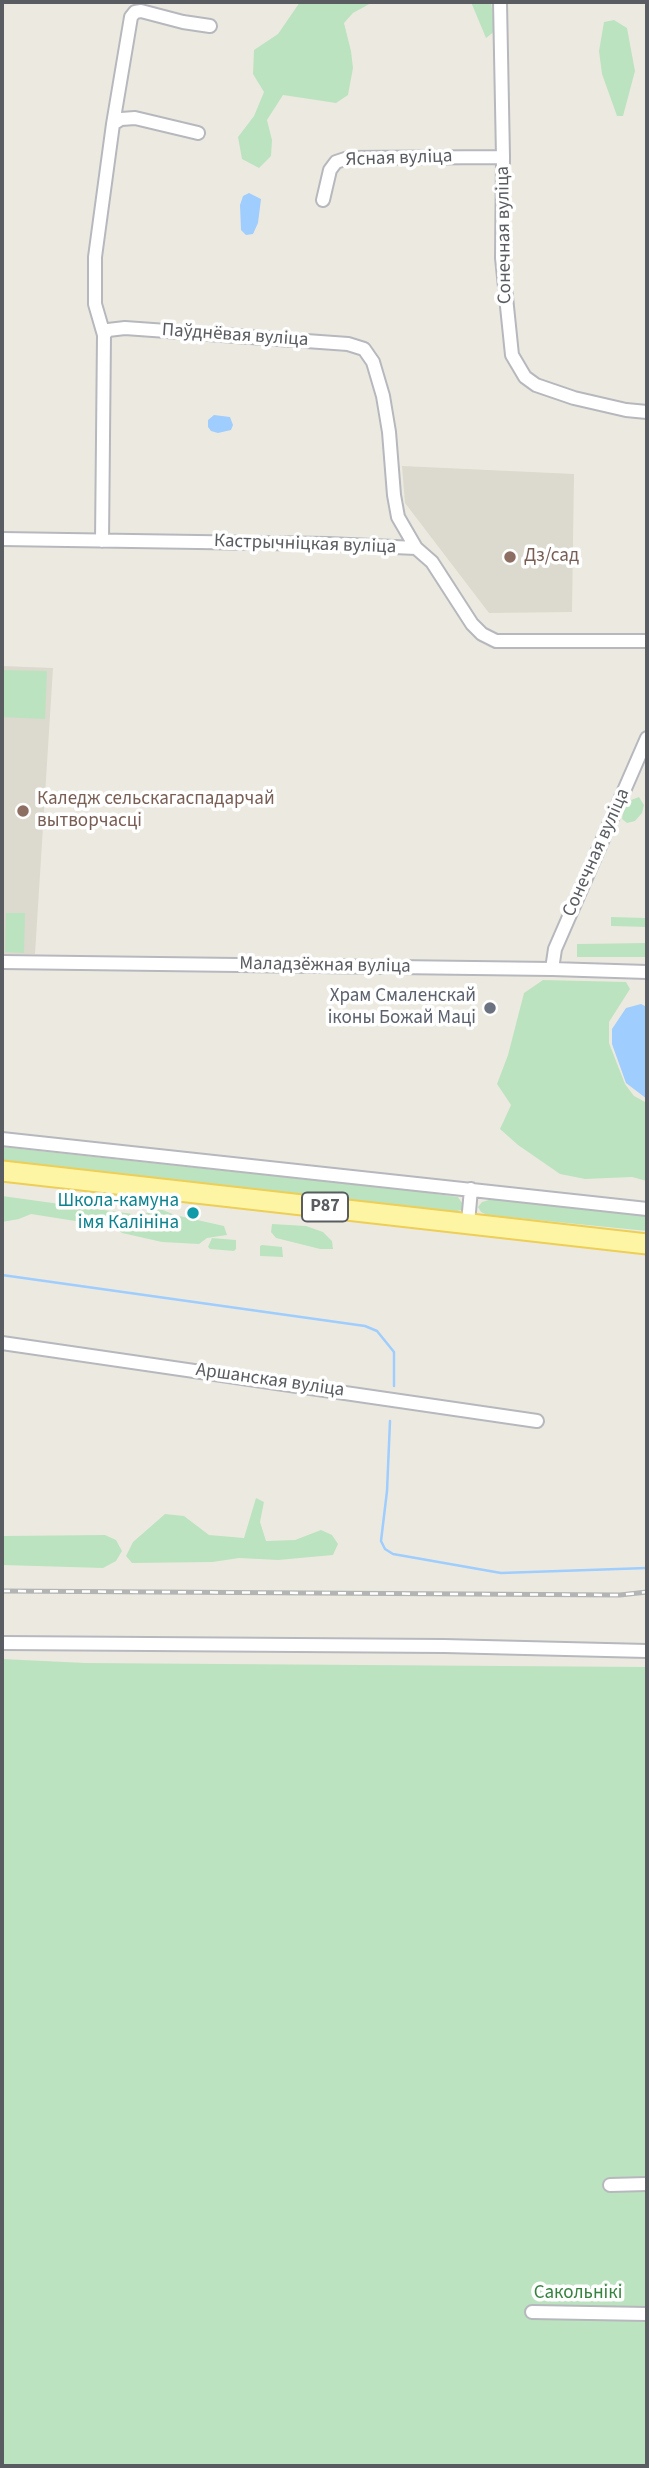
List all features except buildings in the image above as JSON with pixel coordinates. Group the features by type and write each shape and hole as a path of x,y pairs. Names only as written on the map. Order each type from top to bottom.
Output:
{"main road":[{"name":"Р87","path":"2,1171 647,1244"}],"street":[{"name":"Сонечная вуліца","path":"500,2 502,258 512,355 518,368 536,385 626,410 647,412"},
{"path":"102,541 104,335 95,304 94,282 113,124 131,17 135,12 141,11 210,26"},
{"path":"113,124 121,119 135,118 198,133"},
{"name":"Ясная вуліца","path":"323,200 330,170 336,162 348,158 503,157"},
{"name":"Паўднёвая вуліца","path":"104,335 108,330 125,328 348,345 364,349 373,362 383,396 390,432 398,517 416,548"},
{"name":"Кастрычніцкая вуліца","path":"2,538 416,548 432,562 472,624 482,634 496,641 647,641"},
{"name":"Сонечная вуліца","path":"552,969 555,950 647,738"},
{"name":"Маладзёжная вуліца","path":"2,962 647,972"},
{"path":"2,1139 647,1209"},
{"path":"468,1223 471,1189"},
{"name":"Аршанская вуліца","path":"2,1343 537,1421"},
{"path":"2,1643 431,1646 647,1651"},
{"path":"610,2185 647,2184"},
{"path":"532,2312 647,2314"}],"shaded area":[{"name":"Дз/сад","path":"402,466 574,474 572,612 489,613 405,503"},
{"name":"Каледж сельскагаспадарчай вытворчасці","path":"2,666 53,668 35,954 2,954"}],"green space":[{"path":"300,2 373,2 353,13 344,23 353,68 348,95 336,103 283,95 267,120 272,140 271,156 259,168 242,159 238,137 254,116 264,92 253,74 254,50 278,34"},
{"path":"471,2 491,2 495,31 486,38"},
{"path":"614,20 627,28 635,71 623,116 617,116 602,74 599,51 604,22"},
{"path":"2,670 47,671 45,719 2,717"},
{"path":"639,797 644,805 642,813 635,821 627,823 622,819 624,809 631,800"},
{"path":"6,913 25,913 24,953 5,952"},
{"path":"611,917 647,918 647,927 611,926"},
{"path":"647,943 647,957 577,957 577,944"},
{"path":"543,980 626,982 630,989 609,1022 609,1043 625,1084 634,1096 647,1103 647,1181 632,1177 585,1179 560,1174 500,1129 511,1105 497,1084 508,1055 524,993"},
{"path":"2,1147 423,1192 458,1197 464,1206 462,1210 449,1211 2,1161"},
{"path":"2,1196 140,1215 160,1209 224,1226 227,1235 207,1238 199,1244 162,1242 122,1233 112,1223 88,1223 31,1214 2,1222"},
{"path":"492,1199 647,1216 647,1231 487,1215 481,1212 478,1207 482,1202"},
{"path":"272,1224 306,1226 323,1232 332,1241 333,1249 320,1249 276,1238 271,1232"},
{"path":"212,1238 236,1240 236,1249 210,1249 208,1247"},
{"path":"262,1245 282,1247 283,1257 260,1256"},
{"path":"256,1498 264,1502 260,1522 266,1541 295,1540 321,1530 332,1535 338,1544 333,1555 278,1560 239,1558 213,1562 132,1563 126,1556 133,1542 165,1514 184,1516 209,1535 244,1538"},
{"path":"105,1535 116,1540 122,1551 116,1561 103,1568 2,1565 2,1536"},
{"name":"Сакольнікі","path":"2,1659 86,1663 647,1667 647,2466 2,2466"}],"water":[{"path":"249,193 261,199 258,223 253,234 246,235 241,230 240,205 243,196"},
{"path":"214,415 230,417 233,425 231,430 218,433 211,431 208,420"},
{"path":"641,1004 647,1007 647,1099 626,1083 612,1044 612,1029 626,1008"}],"waterway":[{"path":"2,1275 365,1326 377,1331 394,1352 394,1386"},
{"path":"390,1421 387,1491 381,1541 385,1549 393,1554 501,1573 647,1568"}],"railway":[{"path":"2,1591 620,1595 647,1592"}],"place":[{"name":"Дз/сад","path":"510,557"},
{"name":"Каледж сельскагаспадарчай вытворчасці","path":"23,811"},
{"name":"Храм Смаленскай іконы Божай Маці","path":"490,1008"},
{"name":"Школа-камуна імя Калініна","path":"193,1213"}]}
